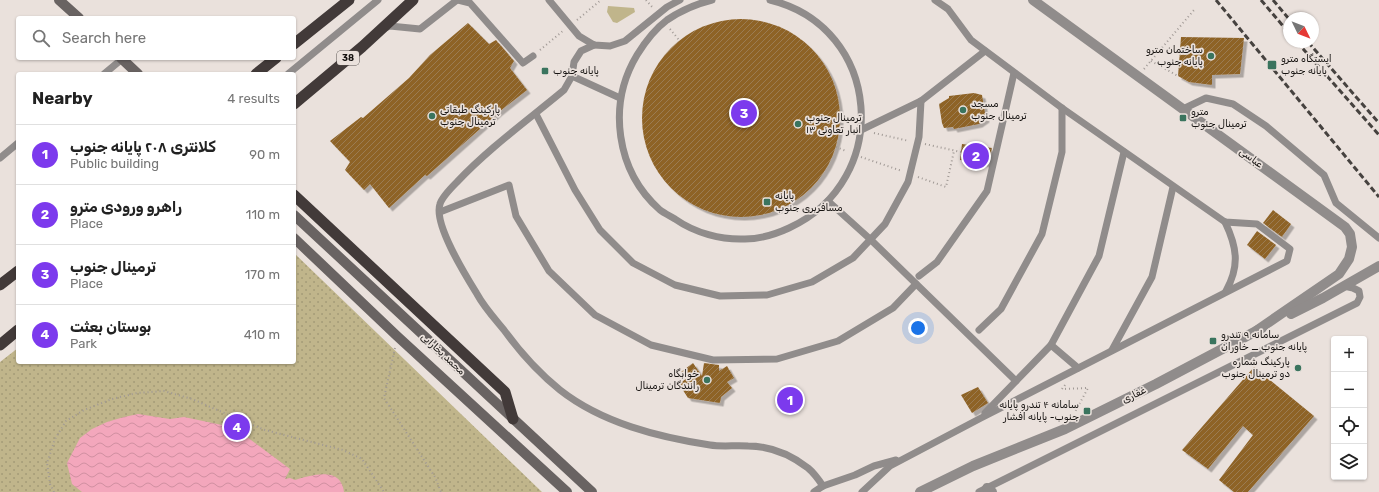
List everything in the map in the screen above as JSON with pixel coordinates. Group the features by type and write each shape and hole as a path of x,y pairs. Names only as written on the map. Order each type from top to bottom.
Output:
{"highway":[{"path":"296,42 349,0"},
{"name":"38","path":"296,101 362,47 413,0"},
{"path":"258,72 274,60"},
{"path":"296,197 505,392 513,419"},
{"path":"0,285 16,272"},
{"path":"0,346 16,332"}],"main road":[{"path":"59,0 77,16"},
{"path":"124,60 136,72"},
{"name":"محمد بخارایی","path":"296,217 592,492"},
{"name":"محمد بخارایی","path":"296,240 397,336 567,492"}],"street":[{"name":"عباسی","path":"1033,0 1345,227 1350,234 1352,239 1351,252 1349,259 1339,274 1256,331"},
{"name":"غفاری","path":"920,492 973,466 1065,429 1156,384 1344,286 1379,266"}],"lane":[{"path":"290,72 378,0"},
{"path":"375,34 390,26 420,29 457,0 470,3 523,63 533,56"},
{"path":"548,0 579,36 594,45 610,46 625,41 667,7 680,0"},
{"path":"712,0 693,5 666,21 644,42 629,69 620,98 619,129 626,159 640,187 660,210 686,227 715,237 738,239 776,234 804,221 828,201 844,180 856,156 861,130 861,98 852,68 835,41 813,19 785,4 770,0"},
{"path":"862,492 890,466 1286,261 1290,249 1257,224 1225,222 1173,187 985,51 971,40 948,9 934,0"},
{"path":"594,45 581,51 574,62 572,76 564,90 472,167 450,190 440,204 443,227 454,255 480,299 532,365 560,390 580,403 614,421 645,432 713,446 748,446 771,448 790,456 809,469 823,486"},
{"path":"861,130 921,101 985,51"},
{"path":"106,72 120,60"},
{"path":"920,276 937,262 987,191 1014,73"},
{"path":"572,76 620,98"},
{"path":"1183,109 1206,98 1233,104 1266,126 1324,175 1336,202 1379,238"},
{"path":"536,114 575,190 600,230 633,263 675,285 720,296 767,295 812,282 853,258 885,224 908,182 919,137 921,101"},
{"path":"979,330 1001,309 1042,234 1062,152 1062,108"},
{"path":"0,158 16,145"},
{"path":"981,418 1051,345 1099,256 1124,152"},
{"path":"440,212 508,185 516,216 549,271 595,315 651,346 713,360 777,359 838,341 893,308 916,284"},
{"path":"1112,350 1152,277 1173,187"},
{"path":"828,201 870,239 1016,381"},
{"path":"1225,222 1235,247 1236,258 1232,281 1225,292"},
{"name":"غفاری","path":"986,491 1357,303 1360,297 1359,291 1344,286"},
{"path":"1051,345 1078,368"},
{"path":"814,492 823,486 856,475 874,466 908,457"}],"path":[{"path":"1138,76 1194,10"},
{"path":"1151,61 1178,76"},
{"path":"836,147 850,153"},
{"path":"917,176 946,187 954,151"},
{"path":"858,155 902,171"},
{"path":"397,336 384,398 435,477 441,492"},
{"path":"1065,429 1088,388 1062,390 1066,384"},
{"path":"54,492 50,484 47,463 55,439 66,421 84,410 112,398 137,393 164,391 192,399 265,430 343,450 362,459 384,492"}],"shaded area":[{"path":"608,6 634,8 635,12 617,23 613,22 607,12"},
{"path":"296,255 542,492 0,492 0,362 16,350 16,364 296,364"}],"water":[{"path":"138,414 170,419 184,417 222,425 247,437 290,469 285,479 290,478 295,480 309,476 325,474 332,475 342,484 344,492 82,492 72,484 67,463 80,438 92,429 107,422"}],"building":[{"path":"731,19 751,19 770,23 788,30 804,41 818,55 829,71 833,80 840,108 840,128 836,147 829,165 818,181 804,195 788,206 770,213 751,217 731,217 712,213 694,206 678,195 664,181 653,165 646,147 642,128 642,108 646,89 653,71 664,55 678,41 694,30 712,23"},
{"name":"پارکینگ طبقاتی ترمینال جنوب","path":"468,23 489,44 496,40 514,61 510,68 527,90 499,112 427,176 425,175 389,208 370,184 364,190 345,170 350,162 330,141 361,117 363,118 409,78 430,55"},
{"name":"ساختمان مترو پایانه جنوب","path":"1181,37 1244,38 1240,74 1212,75 1212,85 1189,82 1178,76"},
{"path":"974,93 982,95 986,119 979,124 954,129 953,127 944,128 939,104 949,98 949,96"},
{"path":"962,144 992,148 988,164 960,160"},
{"path":"1273,210 1291,224 1282,237 1263,223"},
{"path":"1257,231 1276,245 1265,259 1247,245"},
{"name":"خوابگاه رانندگان ترمینال","path":"693,363 702,376 704,363 719,365 719,371 727,366 734,378 727,382 732,388 721,397 720,403 688,398 679,384 687,378 681,372"},
{"path":"1254,367 1314,416 1248,492 1234,492 1219,480 1253,435 1243,426 1208,469 1182,450"},
{"path":"978,387 988,403 972,413 961,395"}],"railway":[{"path":"1216,0 1379,197"},
{"path":"1261,0 1283,26"},
{"path":"1273,0 1283,12"},
{"path":"1302,48 1379,135"},
{"path":"1313,48 1379,123"}],"place":[{"name":"ساختمان مترو پایانه جنوب","path":"1211,56"},
{"name":"ایستگاه مترو پایانه جنوب","path":"1272,65"},
{"name":"پایانه جنوب","path":"545,71"},
{"name":"مسجد ترمینال جنوب","path":"963,110"},
{"name":"ترمینال جنوب","path":"744,113"},
{"name":"پارکینگ طبقاتی ترمینال جنوب","path":"432,116"},
{"name":"مترو ترمینال جنوب","path":"1183,118"},
{"name":"ترمینال جنوب انبار تعاونی ۱۳","path":"798,124"},
{"name":"راهرو ورودی مترو","path":"976,156"},
{"name":"پایانه مسافربری جنوب","path":"767,202"},
{"name":"سامانه ۹ تندرو پایانه جنوب _ خاوران","path":"1213,341"},
{"name":"پارکینگ شماره دو ترمینال جنوب","path":"1298,368"},
{"name":"خوابگاه رانندگان ترمینال","path":"707,380"},
{"name":"کلانتری ۲۰۸ پایانه جنوب","path":"790,400"},
{"name":"سامانه ۴ تندرو پایانه جنوب- پایانه افشار","path":"1087,411"},
{"name":"بوستان بعثت","path":"237,427"}]}
